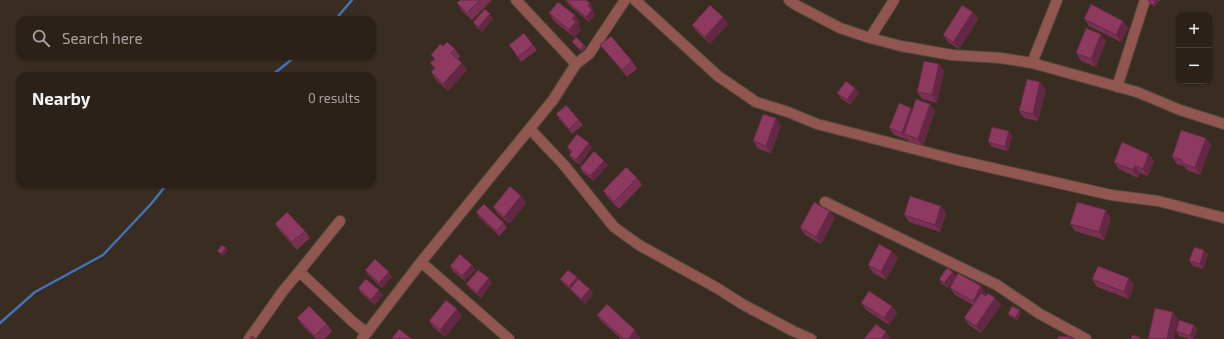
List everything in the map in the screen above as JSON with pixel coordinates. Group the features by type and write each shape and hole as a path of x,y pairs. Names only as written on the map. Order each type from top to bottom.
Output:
{"street":[{"path":"516,0 576,64"},
{"path":"298,273 304,276 353,322 365,336 421,262 553,100 576,64 589,54 625,0"},
{"path":"635,0 718,76 756,102 788,112 817,124 840,128 957,160 1111,195 1158,201 1224,218"},
{"path":"789,0 840,28 870,38 901,46 952,55 1001,58 1032,63 1137,92 1180,110 1224,124"},
{"path":"870,38 894,0"},
{"path":"1032,63 1057,0"},
{"path":"1117,87 1145,0"},
{"path":"530,129 564,165 614,227 639,245 718,288 742,304 811,339"},
{"path":"825,202 997,284 1040,314 1086,339"},
{"path":"249,339 283,291 340,221"},
{"path":"421,262 509,339"}],"building":[{"path":"460,0 480,0 467,13 457,3"},
{"path":"565,0 586,0 590,3 588,6 592,10 586,17"},
{"path":"1156,0 1153,5 1148,1"},
{"path":"558,2 575,15 572,19 576,22 569,30 549,13"},
{"path":"1091,4 1123,21 1116,35 1084,19"},
{"path":"710,5 723,17 705,37 692,25"},
{"path":"962,5 973,12 953,42 943,35"},
{"path":"485,9 490,14 478,27 473,22"},
{"path":"1086,28 1101,34 1091,59 1076,53"},
{"path":"524,33 533,45 518,57 509,45"},
{"path":"611,36 632,61 622,70 600,45"},
{"path":"576,37 584,45 580,50 572,42"},
{"path":"447,42 455,49 451,53 462,63 443,84 431,72 435,68 430,63 435,59 431,55 440,44 443,46"},
{"path":"924,61 939,64 932,95 917,92"},
{"path":"1027,79 1040,82 1033,114 1019,111"},
{"path":"846,81 855,88 847,100 837,93"},
{"path":"916,99 930,104 918,139 904,134"},
{"path":"899,103 911,108 902,133 889,128"},
{"path":"566,105 579,120 569,129 556,114"},
{"path":"763,114 776,118 766,146 753,141"},
{"path":"992,127 1009,131 1005,147 988,142"},
{"path":"1181,130 1206,138 1195,168 1182,163 1182,160 1172,157"},
{"path":"577,134 589,143 576,160 569,155 572,151 567,147"},
{"path":"1122,142 1149,154 1143,169 1135,166 1133,170 1114,162"},
{"path":"594,151 604,161 590,176 580,168"},
{"path":"626,167 637,178 614,202 603,191"},
{"path":"510,186 521,196 504,217 493,207"},
{"path":"910,196 941,206 935,225 904,215"},
{"path":"814,202 830,211 816,237 800,228"},
{"path":"1077,202 1106,210 1099,232 1070,224"},
{"path":"484,204 504,223 496,231 476,212"},
{"path":"287,212 305,231 292,242 275,224"},
{"path":"879,244 892,251 881,272 868,265"},
{"path":"222,245 226,248 221,254 217,251"},
{"path":"1194,247 1204,250 1200,264 1189,261"},
{"path":"460,254 472,265 462,276 450,266"},
{"path":"375,259 389,272 379,283 365,270"},
{"path":"1098,266 1129,278 1124,292 1092,279"},
{"path":"947,268 953,272 944,283 939,279"},
{"path":"478,270 489,278 477,293 466,284"},
{"path":"568,270 577,277 569,287 560,279"},
{"path":"958,273 981,286 973,301 950,288"},
{"path":"366,279 379,290 371,300 358,288"},
{"path":"578,279 590,289 581,299 570,289"},
{"path":"869,291 892,306 884,318 861,303"},
{"path":"981,293 986,296 988,293 995,298 976,326 964,318"},
{"path":"446,300 457,309 440,330 429,321"},
{"path":"607,304 635,330 628,339 624,339 597,315"},
{"path":"309,306 327,324 315,336 297,318"},
{"path":"1012,306 1020,310 1015,318 1008,314"},
{"path":"1155,308 1173,312 1167,339 1148,339"},
{"path":"1179,320 1194,325 1190,336 1176,331"},
{"path":"876,324 886,332 881,339 864,339"},
{"path":"399,329 412,339 393,339 392,338"},
{"path":"1132,335 1140,337 1139,339 1131,339"},
{"path":"1059,336 1072,337 1072,339 1058,339"}],"waterway":[{"path":"338,16 352,0"},
{"path":"276,72 291,60"},
{"path":"0,323 35,292 103,255 151,204 164,188"}]}
